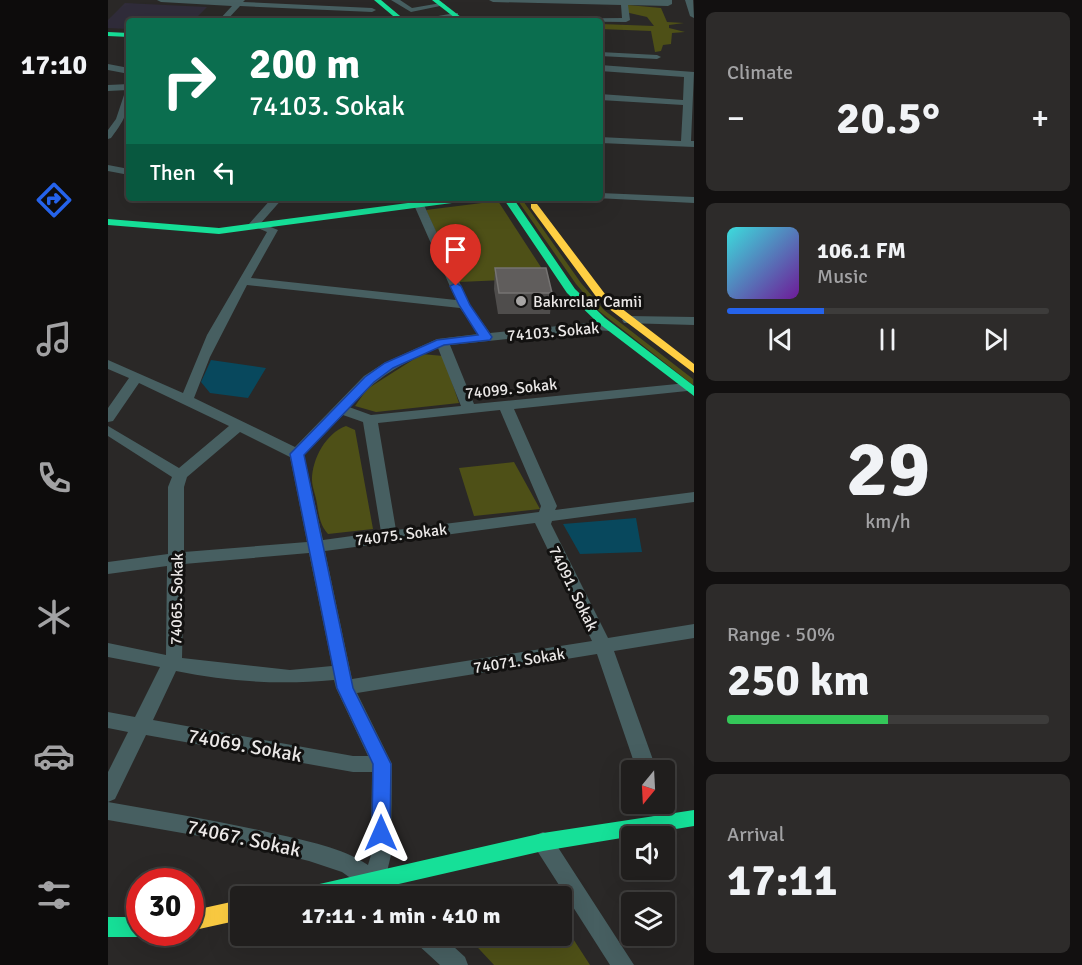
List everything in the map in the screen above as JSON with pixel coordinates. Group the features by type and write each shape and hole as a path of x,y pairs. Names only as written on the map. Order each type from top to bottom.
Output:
{"main road":[{"path":"438,2 459,18"},
{"path":"371,3 382,18"},
{"path":"371,3 398,18"},
{"path":"109,32 126,33"},
{"path":"108,222 219,231 442,201"},
{"path":"510,201 572,291 609,327 690,389"},
{"path":"538,205 604,300 693,370"},
{"path":"389,886 543,842 657,814"},
{"path":"667,814 693,818"},
{"path":"204,918 230,912"},
{"path":"108,927 126,927"}],"street":[{"path":"161,0 371,3"},
{"path":"395,0 411,10 438,2"},
{"path":"493,0 668,4 668,0"},
{"path":"225,18 240,1"},
{"path":"603,20 626,20 624,2"},
{"path":"691,2 693,16"},
{"path":"603,54 656,53 663,73"},
{"path":"108,67 126,70"},
{"path":"603,68 691,75 689,143 603,140"},
{"path":"108,88 126,87"},
{"path":"603,97 691,103"},
{"path":"108,136 125,121"},
{"path":"108,168 126,171"},
{"path":"603,196 693,200"},
{"path":"187,400 194,377 243,281 273,230 254,224 275,201"},
{"path":"419,205 465,305 486,337"},
{"path":"243,281 465,305"},
{"path":"628,320 693,321"},
{"name":"74103. Sokak","path":"297,454 369,379 389,366 442,342 596,326 609,327"},
{"path":"442,342 470,410"},
{"path":"108,364 297,454 311,532 317,545 344,680 382,764 379,886"},
{"path":"108,418 136,376"},
{"name":"74099. Sokak","path":"340,409 370,419 690,389"},
{"name":"74091. Sokak","path":"506,407 549,506 543,524 603,646 642,760"},
{"path":"370,419 389,536"},
{"path":"108,430 180,475 237,427"},
{"name":"74065. Sokak","path":"108,793 175,654 176,487 180,475"},
{"name":"74075. Sokak","path":"108,568 317,545 693,497"},
{"name":"74071. Sokak","path":"108,650 202,669 344,680 603,646 693,631"},
{"name":"74069. Sokak","path":"108,720 353,764 382,764"},
{"name":"74067. Sokak","path":"108,811 228,832 309,851 348,864 375,886"},
{"path":"543,842 622,965"},
{"path":"436,946 457,965"}],"shaded area":[{"path":"125,3 207,7 196,18 126,18 126,29 108,28 108,20"},
{"path":"628,5 661,8 667,22 684,23 669,25 669,28 685,32 672,33 671,44 663,45 661,51 655,52 651,31 603,29 603,24 654,26 647,17 625,12"},
{"path":"498,201 548,278 459,282 426,210"},
{"path":"518,201 523,201 581,283 604,310 693,379 693,385 599,311 576,284"},
{"path":"422,354 443,356 459,403 376,412 355,406 367,389"},
{"path":"346,426 355,430 373,529 328,534 319,516 312,483 314,464 326,441 332,434"},
{"path":"514,462 540,509 474,516 459,468"},
{"path":"572,937 590,965 494,965 476,946 572,946"}],"water":[{"path":"211,360 266,368 248,398 210,393 201,382"},
{"path":"636,518 642,552 580,554 563,524"}],"building":[{"path":"495,268 546,268 552,293 499,293"}],"traffic: fast":[{"path":"377,0 399,18"},
{"path":"435,0 459,18"},
{"path":"108,34 126,35"},
{"path":"108,222 219,231 444,201"},
{"path":"510,201 571,291 601,320 694,392"},
{"path":"350,886 543,842 694,818"},
{"path":"108,927 126,927"}],"traffic: slow":[{"path":"534,206 604,300 694,370"},
{"path":"204,918 230,912"}],"place":[{"name":"Bakırcılar Camii","path":"521,301"}],"route":[{"path":"381,833 382,764 345,688 317,545 311,532 297,454 369,379 389,366 442,342 486,337 465,305 456,286"}]}
